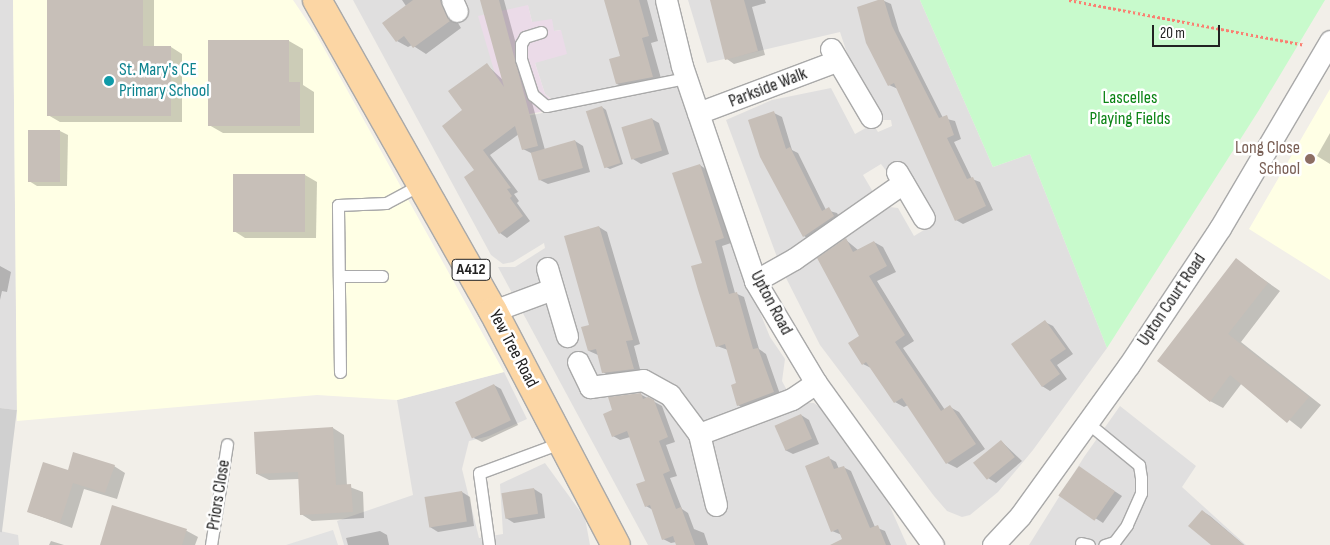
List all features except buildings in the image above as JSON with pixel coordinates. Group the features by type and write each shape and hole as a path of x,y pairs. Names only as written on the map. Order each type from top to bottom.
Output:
{"main road":[{"name":"Yew Tree Road","path":"317,0 423,183 563,442 616,545"}],"street":[{"name":"Upton Road","path":"666,0 686,78 755,281 816,383 934,545"},
{"name":"Upton Court Road","path":"994,545 1020,516 1089,424 1220,228 1327,45"},
{"name":"Parkside Walk","path":"698,113 833,55 871,117"},
{"path":"755,281 794,260 900,177 924,218"},
{"path":"547,268 567,336"},
{"path":"493,311 552,289"},
{"path":"578,362 590,387 643,380 670,395 699,434 716,504"},
{"path":"699,434 792,399 816,383"}],"lane":[{"path":"541,32 525,36 521,44 521,60 533,95 546,106 686,78"},
{"path":"340,372 338,205 386,203 423,183"},
{"path":"339,276 382,276"},
{"path":"1089,424 1139,465 1141,493 1130,519 1114,542 1104,545"},
{"path":"489,545 479,474 563,442"},
{"name":"Priors Close","path":"211,545 227,444"}],"path":[{"path":"1069,0 1327,45"}],"shaded area":[{"path":"0,0 13,0 17,410 0,408"},
{"path":"13,0 293,0 316,34 504,372 397,400 317,395 17,421"},
{"path":"353,0 656,0 675,75 553,100 545,94 535,63 561,30 554,31 532,22 528,6 527,116 678,86 743,271 770,337 785,359 782,381 793,402 814,403 823,410 887,500 907,545 648,545 498,267 515,267 545,248 544,243 513,262 503,264 491,255"},
{"path":"688,0 920,0 993,167 1030,154 1107,348 1033,450 998,492 970,515 962,517 947,511 934,496 820,345 783,272 890,207 898,208 914,236 929,227 881,164 863,175 873,192 873,201 777,257 726,120 772,100 831,88 855,134 873,124 878,132 892,126 891,120 880,120 849,59 840,32 707,63"},
{"path":"528,5 532,22 552,19 554,31 561,30 567,54 535,63 545,94 552,100 675,75 678,86 508,118 478,16"},
{"name":"Long Close School","path":"1330,89 1330,280 1249,229"},
{"path":"504,372 527,419 489,436 469,441 462,469 479,538 503,534 500,484 545,463 585,518 590,545 344,545 337,521 413,495 397,400"},
{"path":"1120,406 1196,466 1182,487 1246,545 1029,545 1084,457"},
{"path":"0,408 17,410 2,532 0,532"},
{"path":"333,530 338,545 286,545"},
{"path":"0,531 18,535 19,545 0,545"}],"green space":[{"name":"Lascelles Playing Fields","path":"920,0 1325,0 1259,110 1107,348 1030,154 993,167"}],"place":[{"name":"St. Mary's CE Primary School","path":"109,81"},
{"name":"Long Close School","path":"1310,159"}]}
